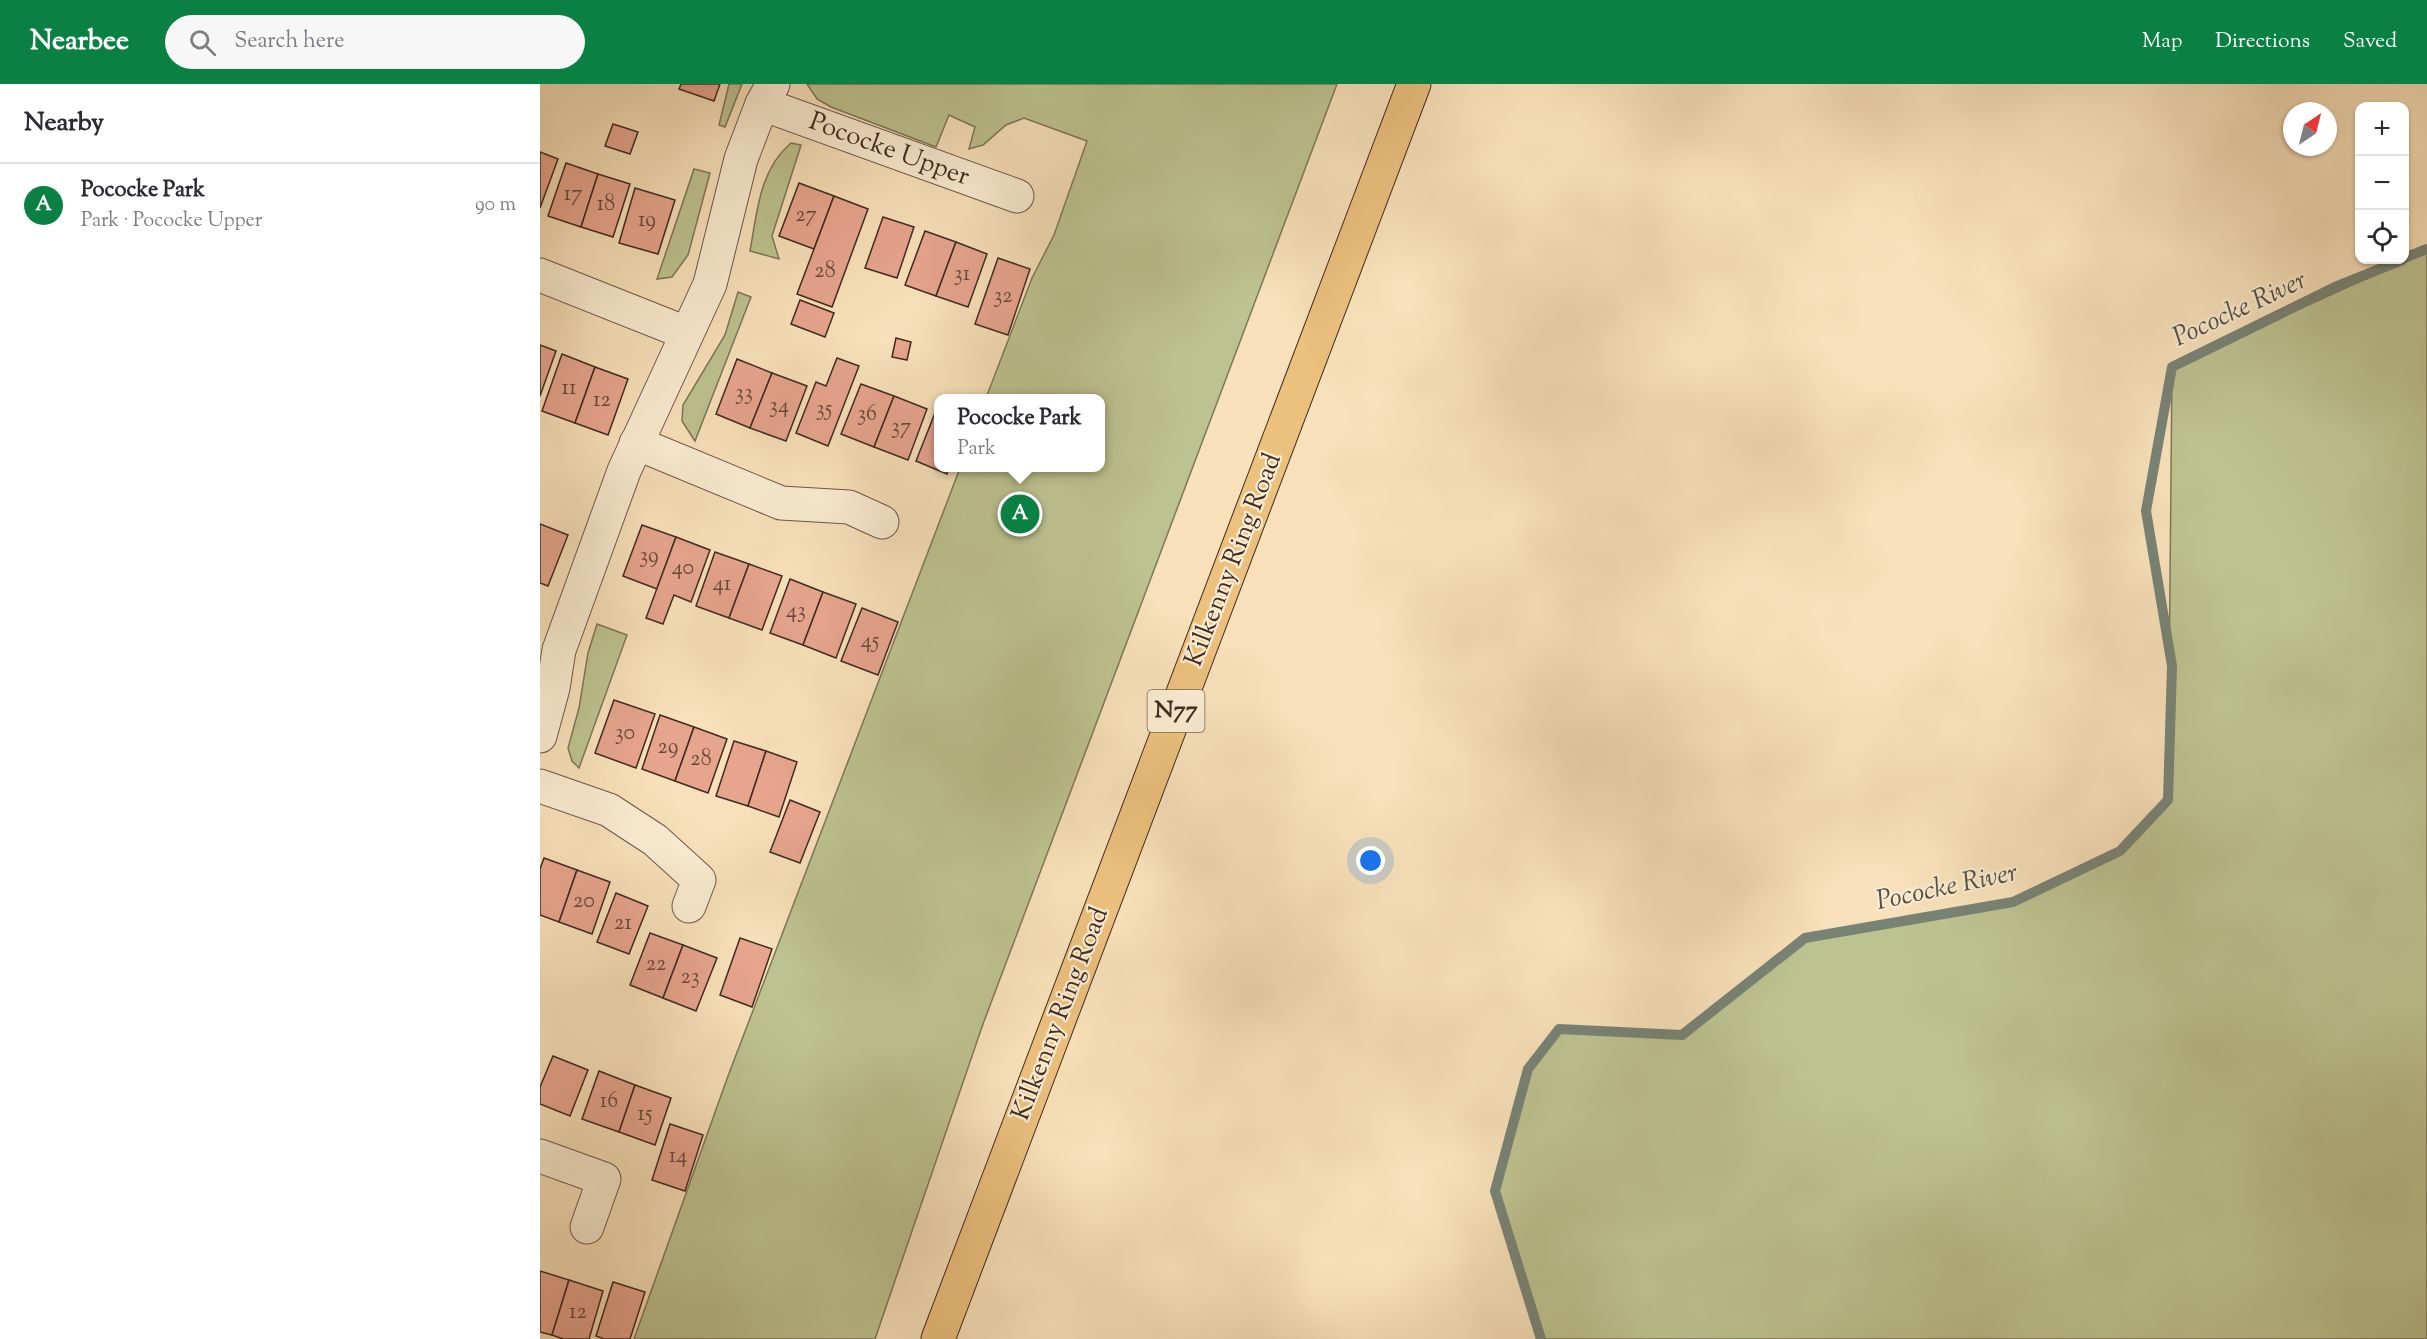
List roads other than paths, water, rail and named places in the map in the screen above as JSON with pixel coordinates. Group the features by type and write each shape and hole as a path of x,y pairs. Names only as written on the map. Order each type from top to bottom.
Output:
{"main road":[{"name":"Kilkenny Ring Road","path":"938,1339 1414,84"}],"street":[{"name":"Pococke Upper","path":"540,736 553,688 549,647 636,443 710,284 741,159 767,94 1017,196"},
{"path":"540,275 686,333"},
{"path":"636,443 781,502 849,507 882,522"},
{"path":"540,786 609,810 656,840 699,880 689,906"},
{"path":"540,1156 604,1179 587,1227"}],"waterway":[{"name":"Pococke River","path":"2409,256 2427,249"},
{"name":"Pococke River","path":"1541,1339 1495,1191 1528,1069 1559,1029 1682,1035 1805,938 2013,902 2120,851 2168,800 2172,666 2146,511 2172,367 2335,287 2392,264"}],"place":[{"name":"Pococke Park","path":"1020,514"}]}
